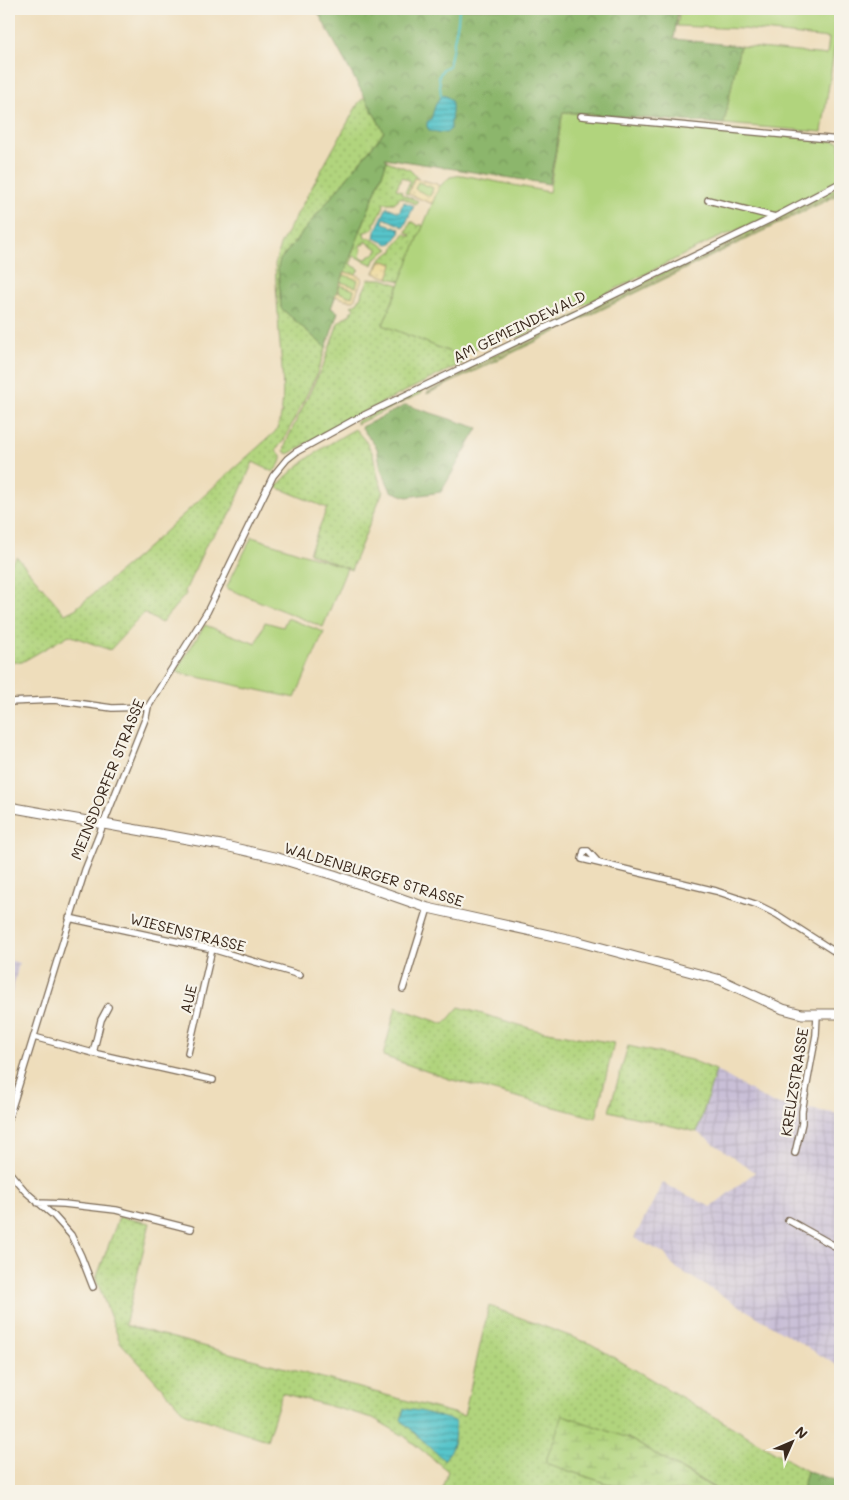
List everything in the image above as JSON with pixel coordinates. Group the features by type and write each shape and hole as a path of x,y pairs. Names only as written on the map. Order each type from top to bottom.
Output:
{"main road":[{"name":"WALDENBURGER STRASSE","path":"9,807 221,845 278,858 334,874 428,908 576,941 722,980 784,1009 802,1014 840,1014"}],"street":[{"path":"581,116 840,140"},
{"name":"AM GEMEINDEWALD","path":"280,467 296,452 354,420 775,217 840,183"},
{"path":"708,200 775,217"},
{"name":"MEINSDORFER STRASSE","path":"9,1117 85,870 146,717 148,707 208,612 264,492 280,467"},
{"path":"9,702 55,700 112,708 148,707"},
{"path":"598,862 716,891 758,905 776,914 840,955"},
{"path":"403,989 428,908"},
{"name":"WIESENSTRASSE","path":"69,918 212,950 300,975"},
{"name":"AUE","path":"188,1053 212,950"},
{"path":"93,1053 101,1020 108,1007"},
{"name":"KREUZSTRASSE","path":"795,1153 802,1123 802,1111 816,1035 817,1015"},
{"path":"34,1036 93,1053 213,1080"},
{"path":"9,1172 26,1192 54,1216 70,1235 81,1256 93,1287"},
{"path":"38,1203 116,1210 191,1229"},
{"path":"788,1220 840,1249"}],"shaded area":[{"path":"9,960 19,963 12,993 9,993"},
{"path":"716,1070 772,1103 840,1114 840,1367 673,1266 664,1253 634,1238 663,1183 711,1207 755,1172 697,1132"}],"green space":[{"path":"316,9 678,9 674,39 740,46 724,124 563,112 549,184 385,158 387,161 331,308 338,312 326,348 281,308 278,267 280,260 384,132"},
{"path":"680,9 840,10 822,132 724,124 740,46 827,55 829,38 743,29 677,26"},
{"path":"365,97 384,132 280,260 278,267 281,308 326,348 316,376 284,440 276,450 281,455 278,466 273,472 253,462 229,517 207,543 185,591 186,594 161,623 144,613 110,650 69,635 22,662 9,662 9,564 17,557 65,614 75,609 137,557 275,432 279,424 283,399 275,264 280,245 359,102"},
{"path":"563,112 840,142 840,180 773,215 711,241 518,338 515,334 483,345 460,356 383,325 439,187 450,177 462,175 549,192"},
{"path":"387,161 410,170 418,178 414,178 408,194 405,193 410,181 402,177 396,189 402,191 401,194 418,201 415,204 401,197 394,203 384,203 373,228 370,231 364,232 365,238 370,238 389,249 376,258 373,265 354,256 350,264 359,269 355,275 345,272","holes":["365,241 379,250 366,259 360,256 362,249 360,246 361,244 364,245"]},
{"path":"418,182 433,188 430,196 415,189"},
{"path":"840,186 840,190 427,390 427,388"},
{"path":"840,192 840,194 427,394 467,373"},
{"path":"411,222 419,226 421,224 423,227 401,281 388,278 392,264 380,263 374,273 380,260 394,250 405,233 411,236 406,232"},
{"path":"344,275 358,280 356,287 341,282"},
{"path":"369,279 383,279 399,285 383,325 460,356 463,363 355,416 288,454 284,451 287,440 324,363 338,323 353,311 354,308 351,306 358,302"},
{"path":"340,285 354,290 352,297 338,292"},
{"path":"421,390 422,393 357,424 357,421"},
{"path":"406,405 478,428 441,492 407,497 391,491 381,469 377,448 361,427"},
{"path":"355,429 367,443 373,454 383,491 351,570 309,553 327,508 276,487 294,469 313,455"},
{"path":"252,537 347,568 323,627 226,588"},
{"path":"287,618 324,632 295,698 175,672 205,625 256,644 265,622 283,627"},
{"path":"396,1007 444,1024 459,1007 536,1030 614,1043 596,1118 449,1079 383,1056"},
{"path":"628,1046 691,1060 716,1070 697,1132 609,1111"},
{"path":"119,1217 150,1223 125,1325 464,1416 489,1306 591,1344 807,1471 802,1491 720,1491 628,1438 545,1463 630,1491 441,1491 448,1471 404,1436 373,1418 282,1393 267,1440 185,1413 120,1342 96,1279","holes":["418,1434 450,1453 433,1449"]},
{"path":"563,1415 628,1438 718,1491 630,1491 545,1463"},
{"path":"807,1471 840,1482 840,1491 802,1491"}],"sand":[{"path":"414,178 437,184 439,187 433,204 408,194"},
{"path":"380,262 393,264 388,278 374,273"},
{"path":"345,272 360,276 362,280 354,300 351,301 335,296"}],"water":[{"path":"443,95 451,100 451,129 446,133 430,131 427,127 427,122 431,119 436,103"},
{"path":"404,202 414,206 404,227 384,218 383,223 400,229 399,231 401,232 392,243 388,244 374,238 387,207 399,212"},
{"path":"404,1409 420,1411 455,1421 454,1442 444,1460 401,1420"}],"waterway":[{"path":"441,96 439,76 443,69 449,66 459,9"}]}
